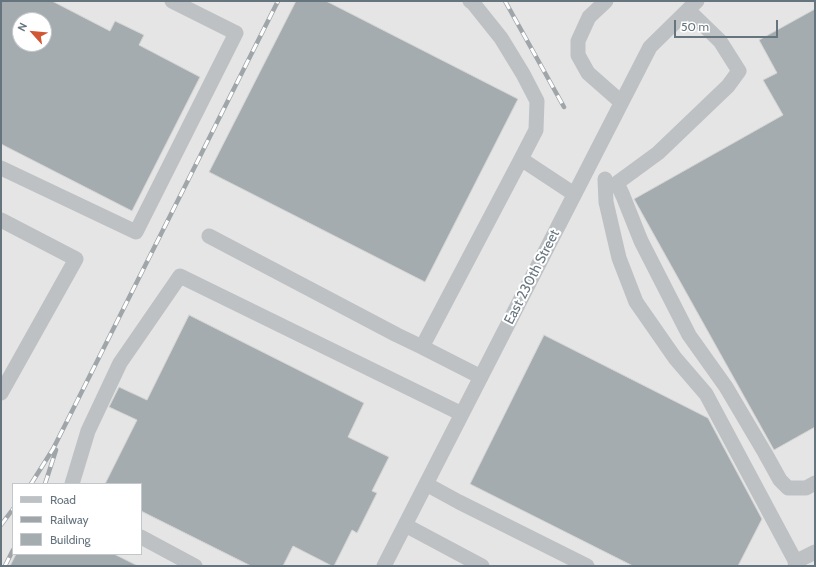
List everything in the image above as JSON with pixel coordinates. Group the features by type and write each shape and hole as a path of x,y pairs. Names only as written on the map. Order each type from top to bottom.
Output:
{"street":[{"path":"1,168 136,232 236,33 172,1"},
{"path":"422,347 536,130 536,101 523,74 501,38 470,1"},
{"path":"606,1 589,17 578,41 578,55 588,73 622,102"},
{"path":"693,5 720,41 739,71 728,86 664,148 611,181 606,202 619,258 636,302 675,358 706,394 797,564 815,552"},
{"name":"East 230th Street","path":"384,566 650,47 693,5"},
{"path":"521,159 574,194"},
{"path":"592,160 623,196 641,241 689,335 726,387 780,480 788,488 806,488 815,483"},
{"path":"1,220 76,259 1,394"},
{"path":"209,236 397,335 481,377"},
{"path":"72,483 88,431 120,363 180,276 462,414"},
{"path":"426,484 587,566"},
{"path":"405,525 456,560 482,566"},
{"path":"142,539 195,566"}],"shaded area":[{"path":"1,1 815,1 815,566 1,566"}],"building":[{"path":"1,1 52,1 110,31 115,21 144,35 139,45 200,77 132,211 1,144"},
{"path":"296,1 326,1 518,99 425,282 209,172"},
{"path":"815,9 815,427 774,450 634,199 783,115 763,80 777,73 759,40"},
{"path":"189,315 364,403 348,437 389,457 372,491 377,493 357,533 352,530 334,566 293,546 283,566 251,566 142,512 142,483 106,483 137,420 109,407 119,387 147,400"},
{"path":"544,335 708,418 762,519 738,566 633,566 470,484"},
{"path":"16,555 116,555 138,566 10,566"}],"railway":[{"path":"32,483 53,449 278,1"},
{"path":"505,1 564,107"},
{"path":"45,483 56,450"},
{"path":"1,525 12,510"},
{"path":"5,566 12,552"}]}
